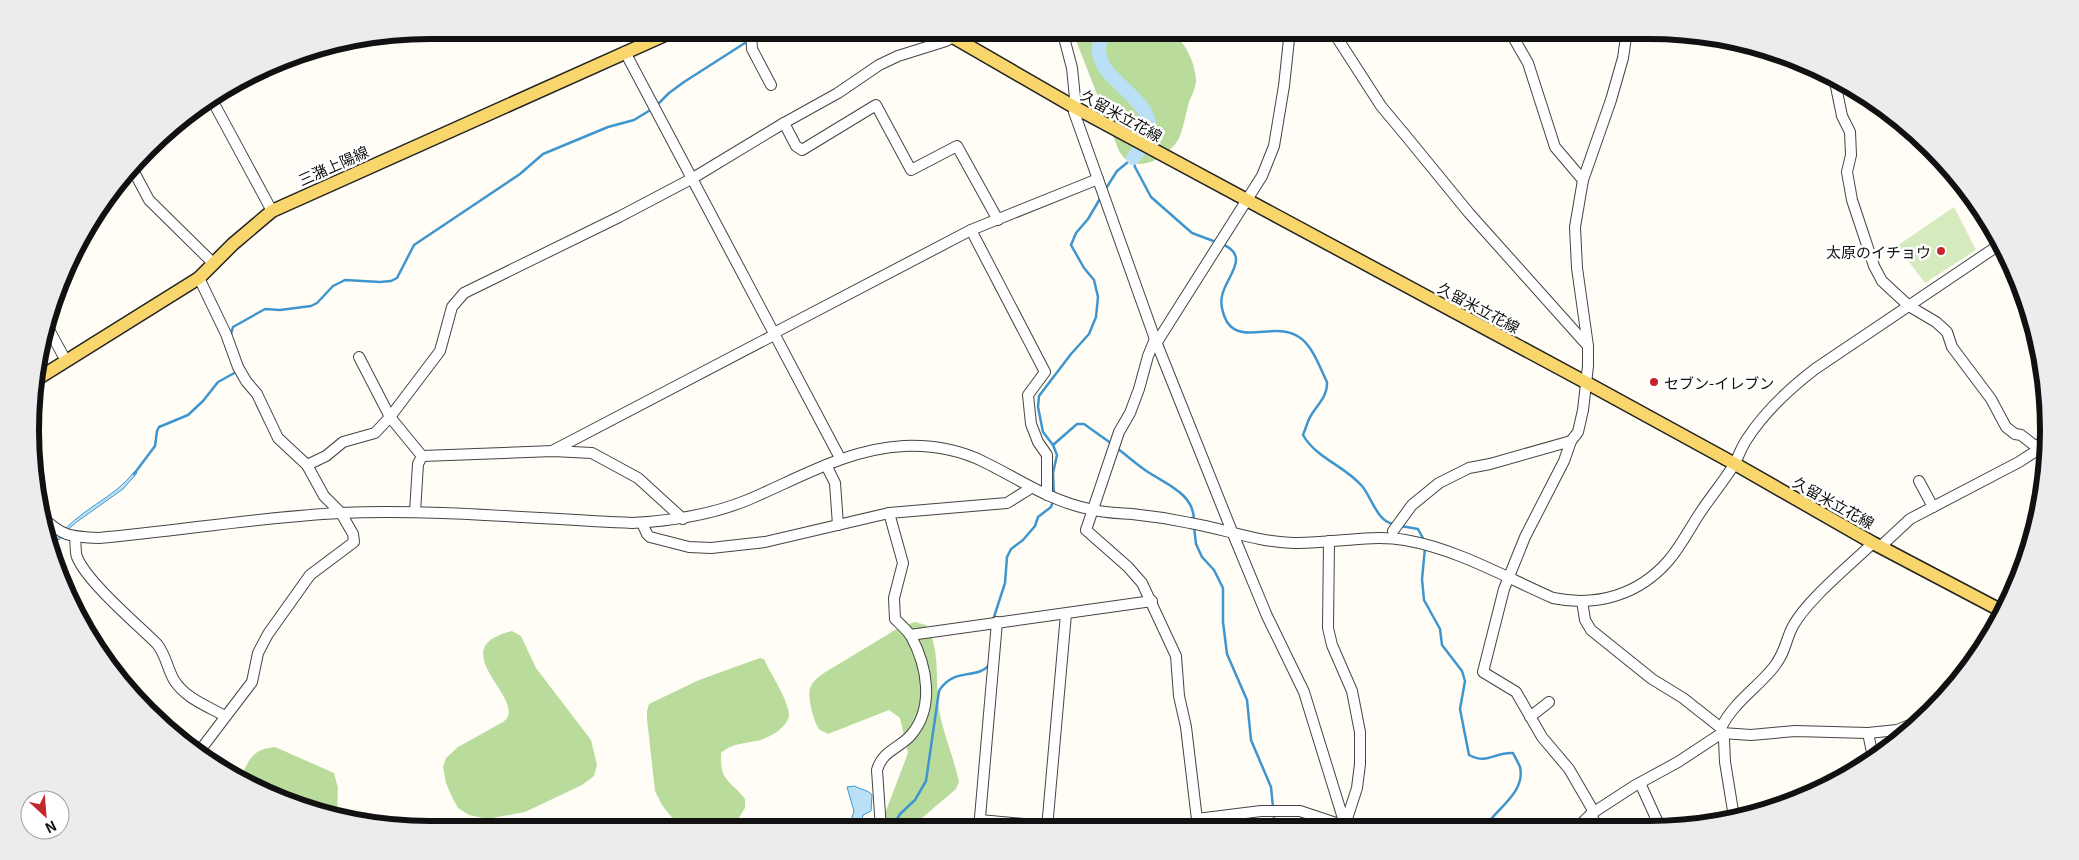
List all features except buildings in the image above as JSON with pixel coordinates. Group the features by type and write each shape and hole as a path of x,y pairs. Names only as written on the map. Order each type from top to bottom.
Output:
{"main road":[{"name":"三潴上陽線","path":"42,376 199,278 233,244 272,212 655,39"},
{"name":"久留米立花線","path":"956,39 1076,108 1587,383 1877,545 1997,608"}],"street":[{"path":"751,39 752,49 771,85"},
{"path":"307,465 326,456 343,442 375,433 390,417 440,351 452,306 464,294 693,178 838,93 879,65 898,56 950,39"},
{"path":"1064,39 1072,68 1076,108 1074,112 1156,341 1267,616 1292,662 1304,692 1344,821"},
{"path":"1198,821 1186,727 1179,696 1176,656 1142,583 1128,566 1086,530 1119,432 1130,413 1139,389 1148,356 1245,200 1262,176 1274,146 1284,86 1289,39"},
{"path":"1338,39 1381,106 1470,213 1588,346"},
{"path":"1513,39 1528,63 1555,147 1583,180"},
{"path":"1595,821 1569,769 1542,737 1516,692 1483,672 1508,578 1525,537 1564,461 1571,441 1578,432 1587,383 1588,346 1577,268 1575,227 1583,180 1611,100 1623,58 1626,39"},
{"path":"625,52 840,458"},
{"path":"1584,821 1592,813 1678,762 1721,730 1732,709 1773,668 1785,651 1792,627 1807,607 1877,545 1910,519 2019,462 2038,448 2006,426 1991,399 1952,347 1947,332 1936,322 1909,306 1882,281 1874,266 1852,200 1847,172 1851,155 1850,132 1842,116 1836,86"},
{"path":"214,105 272,212"},
{"path":"784,123 796,146 802,150 876,105 912,170 957,146 998,220"},
{"path":"135,173 150,200 214,264"},
{"path":"553,451 971,230 1098,179"},
{"path":"971,230 1045,372 1028,395 1031,424 1038,442 1047,455 1052,497"},
{"path":"51,525 57,531 75,538 98,538 267,518 341,513 415,512 642,523 683,519 743,502 840,458 871,450 905,446 938,447 982,460 1031,488 1092,510 1159,517 1264,540 1294,543 1403,540 1449,552 1553,598 1568,601 1600,601 1627,592 1659,571 1735,464 1746,440 1767,412 1788,390 1815,369 1995,248"},
{"path":"199,278 226,334 238,367 246,381 257,394 278,438 307,465 324,496 341,513 353,534 354,542 310,575 268,634 258,653 252,682 202,747"},
{"path":"51,333 66,362"},
{"path":"359,357 390,417 422,456"},
{"path":"1393,531 1412,505 1439,483 1469,468 1490,464 1571,441"},
{"path":"422,456 553,451 592,453 638,478 683,519"},
{"path":"415,512 418,464 422,456"},
{"path":"826,465 835,483 838,525"},
{"path":"1919,482 1933,507"},
{"path":"642,523 650,538 689,546 711,548 765,542 888,513 1007,503 1031,488"},
{"path":"880,821 877,770 879,762 891,749 911,736 924,716 927,690 923,666 910,635 895,619 894,598 902,563 888,513"},
{"path":"75,538 77,556 84,568 105,594 157,644 162,651 174,680 184,692 226,716"},
{"path":"1329,541 1328,628 1332,644 1352,691 1360,732 1360,764 1357,788 1348,821"},
{"path":"910,635 1152,601"},
{"path":"1582,601 1585,620 1591,630 1652,679 1683,698 1721,730 1751,735 1795,731 1868,733 1902,728"},
{"path":"1048,821 1066,614"},
{"path":"979,821 997,622"},
{"path":"1530,717 1549,702"},
{"path":"1721,730 1733,812"},
{"path":"1868,733 1872,751"},
{"path":"1640,783 1657,821"},
{"path":"1214,821 1261,812 1300,810 1330,821"}],"green space":[{"path":"1075,39 1179,39 1191,58 1196,83 1177,142 1159,158 1144,164 1130,162 1119,151"},
{"path":"1954,207 1976,250 1925,283 1897,246"},
{"path":"915,622 926,625 931,635 936,657 940,715 959,782 956,789 918,821 882,821 908,753 900,718 889,710 828,734 820,730 815,722 810,703 809,692 814,681 900,627"},
{"path":"512,631 521,636 536,668 591,740 597,765 594,776 582,785 525,812 487,819 469,815 458,808 446,783 443,767 446,758 458,747 503,722 508,717 508,706 488,671 484,659 484,648 493,638"},
{"path":"760,658 764,659 783,695 788,709 789,715 785,724 769,737 735,745 721,753 724,775 745,799 745,808 737,821 675,821 662,805 655,791 647,719 649,704 699,680"},
{"path":"275,747 334,773 338,788 337,810 280,791 242,773 253,756 267,748"}],"water":[{"path":"135,471 137,473 123,489 78,521 60,539 55,541 75,520 126,481"},
{"path":"854,786 872,795 871,811 863,815 862,821 851,821 854,811 847,787"}],"waterway":[{"path":"1101,39 1099,49 1101,60 1107,71 1136,100 1144,111 1149,123 1148,139 1133,158"},
{"path":"656,106 684,82 748,41"},
{"path":"231,334 233,327 265,309 280,310 311,306 317,303 333,286 345,280 380,282 391,281 397,278 414,245 520,174 543,154 608,127 634,120 652,109"},
{"path":"1133,158 1135,167 1151,197 1192,233 1216,242"},
{"path":"1105,190 1117,171 1133,158"},
{"path":"1054,495 1053,473 1057,455 1053,445 1043,432 1038,407 1039,396 1089,334 1096,317 1098,297 1094,280 1084,268 1071,245 1076,233 1088,219 1101,197"},
{"path":"1222,244 1231,249 1236,261 1221,299 1222,309 1227,322 1233,329 1241,332 1280,331 1290,333 1304,341 1316,358 1327,382 1327,388 1309,419 1303,435 1315,450 1355,479 1366,491 1379,514 1387,522 1393,524"},
{"path":"134,474 155,446 159,427 188,415 203,401 218,382 238,371"},
{"path":"1053,445 1077,424 1084,424 1112,444"},
{"path":"1117,448 1184,496 1190,504 1194,522"},
{"path":"993,620 1005,583 1007,557 1011,549 1023,540 1035,526 1038,517 1051,507 1053,501"},
{"path":"1401,526 1418,529 1425,542"},
{"path":"1194,527 1196,544 1202,557 1214,570 1223,588 1223,622 1227,654 1247,700 1251,740 1271,787 1273,807"},
{"path":"1425,548 1422,579 1424,600 1440,629 1442,645 1462,671 1465,681 1460,709 1469,755 1481,759 1513,753 1520,767 1521,776 1519,784 1509,800 1489,821"},
{"path":"896,821 900,814 915,800 926,781 939,691 951,679 978,672 989,665"},
{"path":"1274,813 1274,821"}],"place":[{"name":"太原のイチョウ","path":"1941,251"},
{"name":"セブン-イレブン","path":"1654,382"}]}
